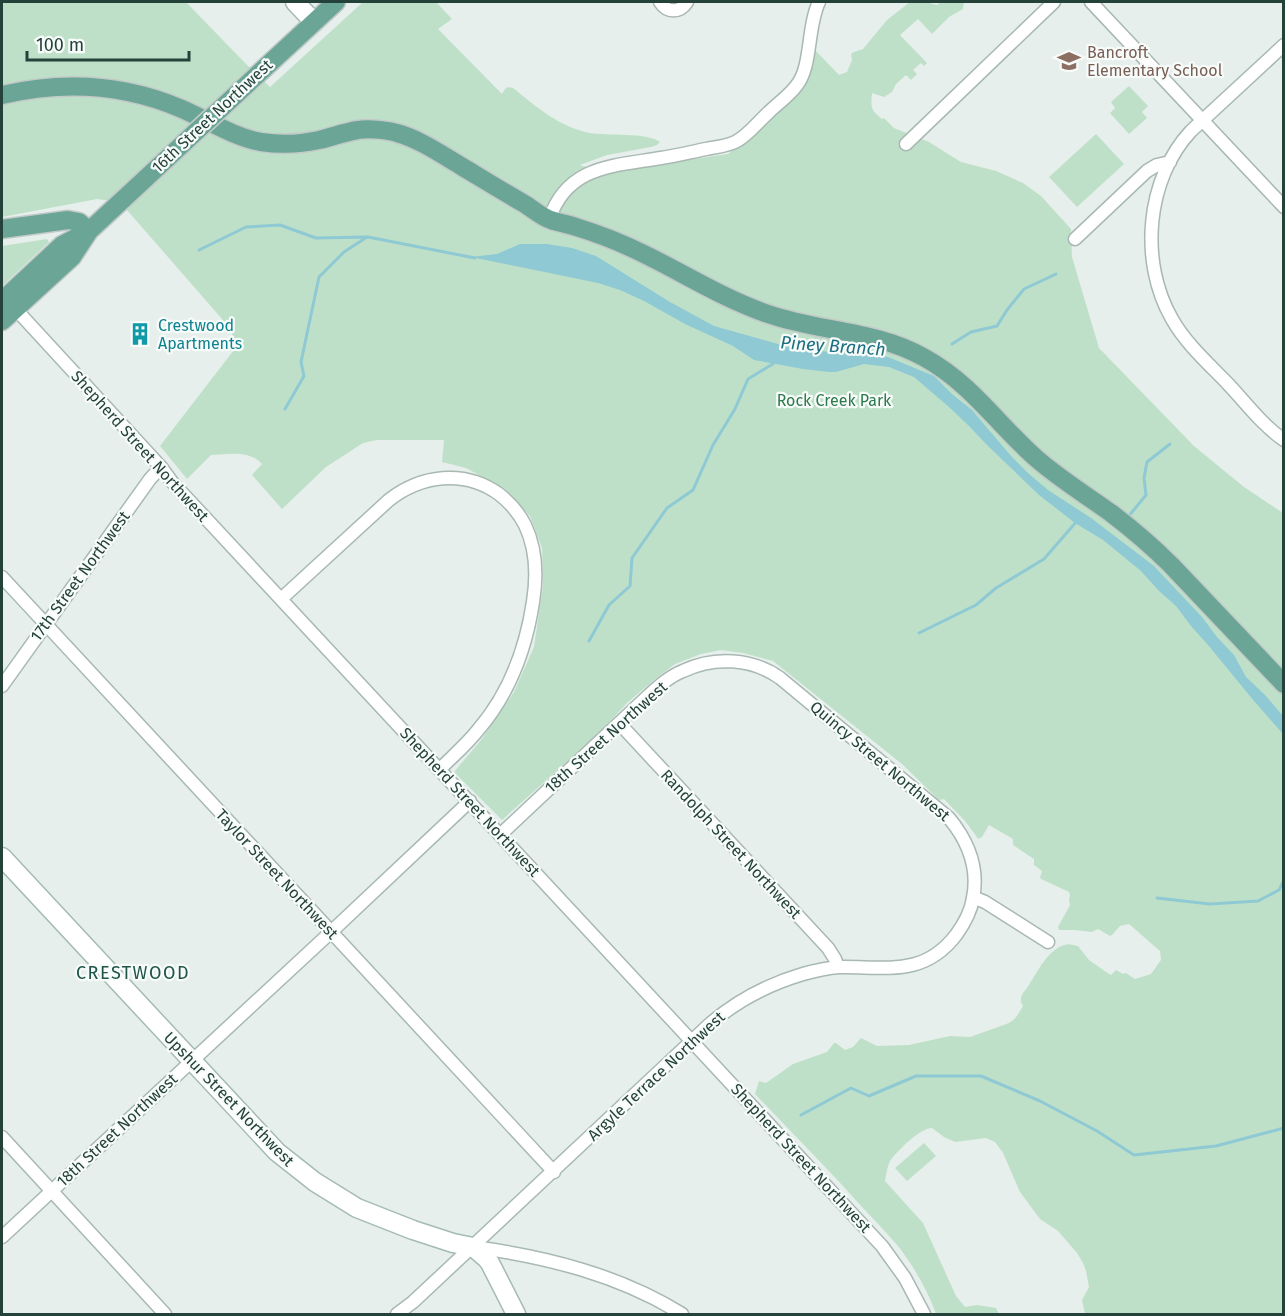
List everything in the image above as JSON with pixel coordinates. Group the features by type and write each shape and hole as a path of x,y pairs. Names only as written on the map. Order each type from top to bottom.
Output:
{"main road":[{"name":"16th Street Northwest","path":"6,307 62,245 89,231 336,2"},
{"path":"2,95 35,88 88,86 111,89 174,106 260,142 283,144 320,140 361,129 396,132 430,147 549,220 589,231 632,248 758,311 797,323 872,337 915,352 940,366 971,391 1038,460 1114,515 1163,556 1284,684"},
{"path":"2,229 68,220 79,222 89,231"}],"street":[{"path":"295,2 314,22"},
{"path":"660,2 667,9 672,10 681,9 687,2"},
{"path":"549,220 562,194 576,181 595,170 732,143 743,136 801,80 811,22 819,2"},
{"path":"906,144 1054,2"},
{"path":"1091,2 1284,207"},
{"path":"1284,45 1183,140 1170,162 1158,193 1151,234 1153,267 1162,300 1175,324 1265,424 1284,440"},
{"path":"1075,239 1147,171 1157,165 1170,162"},
{"name":"Shepherd Street Northwest","path":"6,307 161,467 172,482 882,1246 905,1278 924,1314"},
{"name":"17th Street Northwest","path":"2,686 143,488 161,467"},
{"path":"282,599 389,500 403,490 418,483 443,478 468,479 502,496 521,519 528,533 535,567 533,602 524,642 507,687 491,713 468,742 440,769"},
{"name":"Taylor Street Northwest","path":"2,577 554,1172"},
{"name":"18th Street Northwest","path":"501,834 656,689 676,674 695,666 723,661"},
{"name":"Quincy Street Northwest","path":"723,661 752,664 780,678 941,810 960,831 970,853 974,873 974,897"},
{"name":"Randolph Street Northwest","path":"619,723 828,948 836,959 838,967"},
{"name":"18th Street Northwest","path":"2,1238 470,801"},
{"name":"Upshur Street Northwest","path":"2,857 277,1152 321,1186 357,1208 434,1238 521,1254 584,1270 637,1291 682,1314"},
{"path":"974,897 986,902 1048,942"},
{"name":"Argyle Terrace Northwest","path":"398,1314 720,1016 759,991 801,975 838,967 895,968 926,959 942,949 953,938 968,915 974,897"},
{"path":"2,1137 165,1314"},
{"path":"473,1247 490,1263 516,1314"}],"green space":[{"name":"Rock Creek Park","path":"2,2 186,2 270,87 363,2 436,2 452,19 438,29 502,94 508,87 513,88 558,121 579,130 598,134 646,137 660,142 651,147 607,155 580,165 602,172 728,154 778,111 814,49 839,75 847,72 852,60 851,54 863,49 887,20 910,2 929,2 937,5 941,2 964,2 963,9 949,17 932,34 918,19 900,35 927,63 924,66 921,63 913,70 917,74 911,80 906,75 896,84 892,92 884,97 872,93 873,110 894,128 929,142 961,162 996,171 1023,183 1041,196 1071,229 1072,257 1099,348 1194,446 1244,487 1283,513 1283,1314 1085,1314 1082,1300 1089,1287 1083,1263 1058,1231 1040,1219 1020,1192 1003,1153 995,1142 986,1138 955,1142 932,1128 915,1136 890,1161 885,1181 923,1223 956,1296 965,1307 977,1305 996,1308 999,1314 936,1314 920,1278 898,1246 755,1094 759,1081 766,1083 793,1064 827,1052 834,1043 845,1050 853,1047 861,1038 877,1046 909,1045 950,1036 970,1037 1009,1023 1023,1006 1022,995 1044,962 1064,945 1078,946 1089,960 1111,975 1116,970 1135,979 1151,974 1161,960 1160,951 1129,924 1120,926 1110,936 1098,929 1092,932 1059,930 1058,927 1070,905 1069,892 1041,879 1042,871 1034,865 1034,859 1013,845 1013,839 989,825 982,837 978,839 944,799 939,800 902,764 773,661 743,653 721,650 701,654 675,664 627,703 600,732 502,820 454,772 481,740 514,692 534,647 543,585 542,548 530,516 505,489 466,468 442,462 444,440 377,440 363,443 326,467 282,509 252,475 262,464 245,455 211,455 187,479 160,446 237,346 229,327 120,202 97,199 2,217"},
{"path":"1129,86 1148,106 1142,112 1147,118 1129,134 1110,113 1115,108 1111,102"},
{"path":"1096,134 1124,164 1077,207 1049,177"},
{"path":"47,239 49,242 2,286 2,246"},
{"path":"924,1143 936,1156 907,1181 895,1168"}],"water":[{"path":"520,244 547,244 572,248 596,256 670,302 714,326 789,347 838,353 864,352 888,357 934,376 972,410 1029,474 1154,566 1202,617 1234,655 1246,677 1283,716 1283,734 1176,606 1141,571 1103,540 1075,523 1039,495 949,407 914,377 889,367 864,364 829,372 754,360 733,346 620,290 598,283 471,257 497,254"}],"waterway":[{"name":"Piney Branch","path":"199,250 246,227 280,225 316,238 368,237 475,258"},
{"path":"285,409 304,376 301,362 319,277 344,252 367,237"},
{"path":"952,344 971,332 997,326 1024,289 1056,274"},
{"path":"589,641 609,605 630,586 632,558 667,508 693,490 713,445 735,409 748,379 776,362"},
{"path":"1128,517 1146,495 1144,478 1147,462 1170,444"},
{"path":"919,633 976,605 996,588 1044,559 1077,521"},
{"path":"1157,898 1210,904 1258,901 1279,890 1284,880"},
{"path":"801,1115 851,1088 869,1096 916,1076 981,1076 1040,1101 1097,1131 1134,1155 1216,1146 1284,1128"}],"place":[{"name":"Bancroft Elementary School","path":"1069,61"},
{"name":"Crestwood Apartments","path":"140,334"}],"district":[{"name":"CRESTWOOD","path":"133,973"}]}
